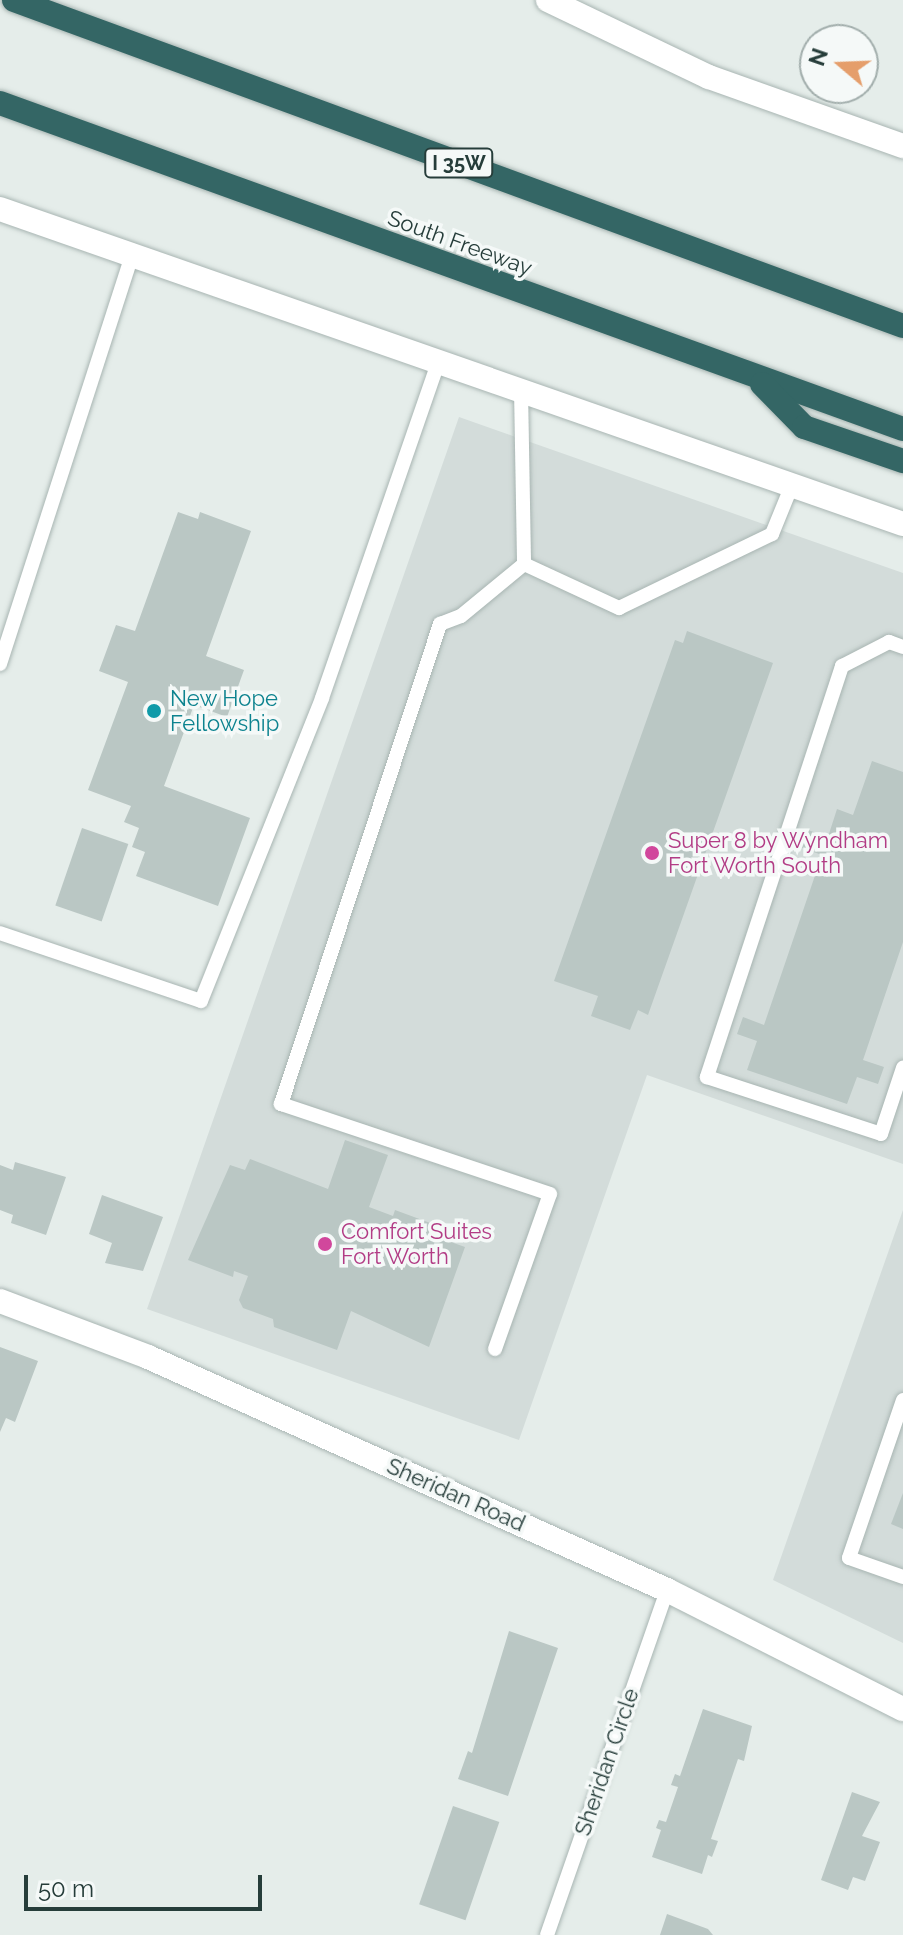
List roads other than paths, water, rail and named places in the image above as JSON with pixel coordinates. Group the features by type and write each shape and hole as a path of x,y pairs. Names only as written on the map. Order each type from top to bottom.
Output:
{"highway":[{"name":"I 35W","path":"14,0 903,326"},
{"name":"South Freeway","path":"0,103 903,429"},
{"path":"758,379 804,427 903,461"}],"main road":[{"path":"548,0 709,77 903,146"},
{"path":"0,209 903,524"},
{"name":"Sheridan Road","path":"0,1301 148,1357 667,1590 903,1709"}],"lane":[{"path":"0,664 133,253"},
{"path":"0,933 201,1001 322,698 439,360"},
{"path":"521,389 524,564"},
{"path":"524,564 619,608 772,534 792,485"},
{"path":"495,1349 550,1194 281,1104 440,624 461,616 524,564"},
{"path":"903,647 889,642 842,666 707,1077 881,1134 903,1068"},
{"path":"903,1400 849,1558 903,1577"},
{"name":"Sheridan Circle","path":"547,1935 667,1590"}],"place":[{"name":"New Hope Fellowship","path":"154,711"},
{"name":"Super 8 by Wyndham Fort Worth South","path":"652,853"},
{"name":"Comfort Suites Fort Worth","path":"325,1244"}]}
